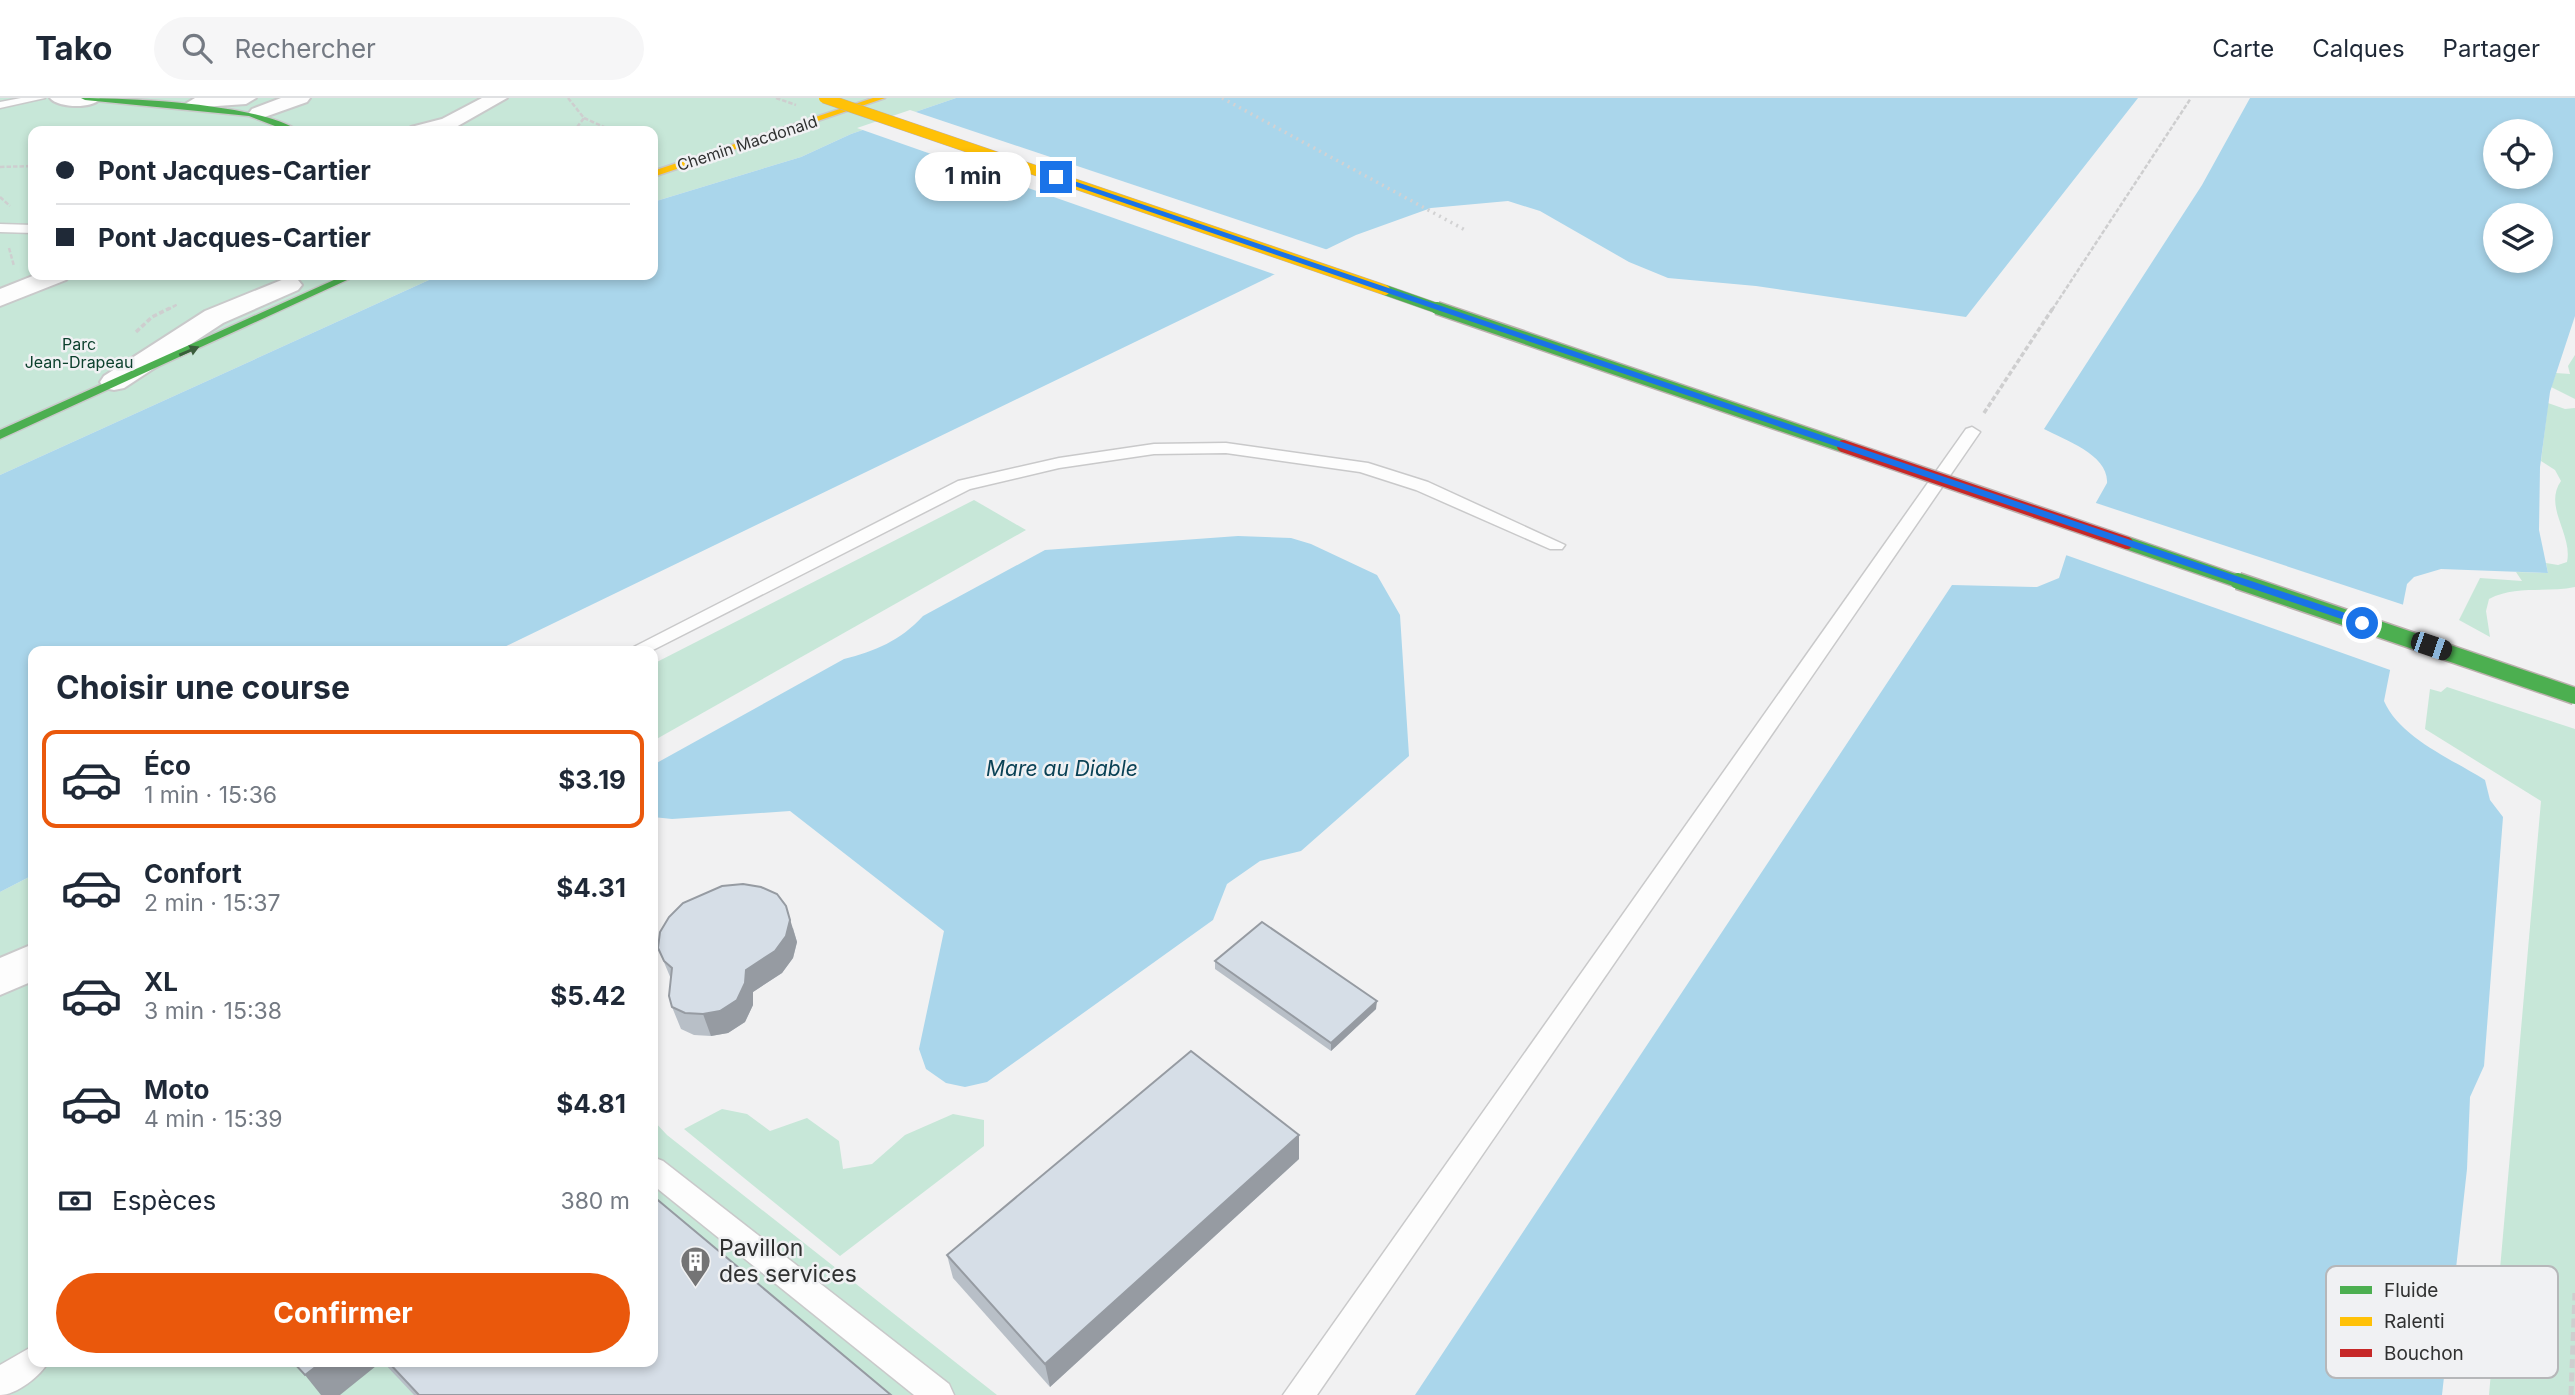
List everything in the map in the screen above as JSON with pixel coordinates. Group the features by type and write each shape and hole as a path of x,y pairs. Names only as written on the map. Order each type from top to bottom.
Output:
{"main road":[{"path":"824,98 2575,695"},
{"name":"Chemin Macdonald","path":"658,172 881,98"},
{"path":"88,99 195,104"},
{"path":"252,106 286,126"},
{"path":"0,435 231,333 291,284 319,280"}],"street":[{"path":"60,98 88,99"},
{"path":"195,104 252,106 300,98"},
{"path":"299,126 321,98"},
{"path":"437,126 449,123 497,98"},
{"path":"0,298 45,280"},
{"path":"104,388 198,326 291,284"},
{"path":"198,326 231,333"},
{"path":"0,978 28,964"}],"lane":[{"path":"0,105 40,98"},
{"path":"0,228 28,229"},
{"path":"1299,1395 1972,432"},
{"path":"646,646 964,485 1059,463 1154,449 1226,448 1362,467 1422,486 1556,545"},
{"path":"658,1173 938,1395"},
{"path":"0,1383 28,1363"}],"path":[{"path":"568,98 584,118 602,126"},
{"path":"1972,432 2191,98"},
{"path":"578,126 584,118"},
{"path":"0,167 28,166"},
{"path":"0,242 10,249 15,263 14,276"},
{"path":"2571,1395 2575,1293"}],"green space":[{"name":"Parc Jean-Drapeau","path":"0,98 956,98 851,134 801,157 658,200 658,126 28,126 28,280 429,280 0,475"},
{"path":"2575,355 2575,399 2551,387 2556,373 2570,374 2568,366"},
{"path":"2548,403 2565,409 2575,408 2575,587 2509,592 2489,599 2486,611 2490,637 2459,620 2480,578 2522,581 2516,572 2548,573 2546,563 2558,565 2567,562 2566,541 2555,501 2561,481 2555,470 2541,461"},
{"path":"974,500 1026,530 658,738 658,661"},
{"path":"2447,687 2575,729 2575,1395 2489,1395 2490,1378 2558,1378 2558,1266 2500,1266 2541,801 2425,729 2430,689 2441,692"},
{"path":"28,878 28,1367 658,1367 658,1125 997,1395 0,1395 0,892"},
{"path":"722,1109 747,1114 770,1131 807,1118 839,1141 843,1169 872,1164 905,1135 953,1114 984,1120 984,1146 840,1256 684,1129"}],"water":[{"path":"956,98 2138,98 1966,317 1756,286 1668,278 1629,262 1540,211 1508,201 1431,208 1356,235 506,646 28,646 28,878 0,892 0,475 429,280 658,280 658,200 801,157 851,134"},
{"path":"2250,98 2575,98 2575,316 2550,392 2540,467 2539,530 2548,573 2441,569 2414,577 2407,584 2384,701 2402,726 2414,737 2485,780 2490,800 2503,817 2484,1066 2470,1097 2467,1169 2456,1266 2326,1266 2326,1378 2444,1378 2442,1395 1415,1395 1952,585 2037,587 2059,578 2066,556 2107,483 2101,464 2074,444 2044,429 2202,185"},
{"name":"Mare au Diable","path":"1238,536 1291,538 1311,544 1377,575 1400,615 1409,756 1301,851 1260,861 1227,884 1213,920 987,1082 965,1087 946,1083 926,1069 919,1049 944,931 790,811 672,819 658,818 658,762 844,659 887,644 923,616 1045,550"}],"pier":[{"path":"910,110 1331,251 1279,276 857,128"},
{"path":"2093,502 2407,606 2393,671 2063,554"}],"building":[{"path":"743,884 761,887 777,894 786,906 790,920 786,936 775,951 746,970 745,983 737,1000 720,1011 685,1013 672,1007 669,996 672,968 664,961 658,948 660,932 669,917 683,903 722,886"},
{"path":"1262,922 1377,1001 1331,1043 1215,961"},
{"path":"1191,1051 1299,1135 1045,1364 947,1255"},
{"name":"Pavillon des services","path":"658,1200 891,1395 419,1395 393,1367 658,1367"},
{"path":"298,1367 315,1367 305,1375"}],"railway":[{"path":"1222,98 1467,231"}],"traffic: fast":[{"path":"85,98 250,114 282,126"},
{"path":"0,435 342,280"},
{"path":"1385,290 1843,446"},
{"path":"2127,543 2575,696"}],"traffic: slow":[{"path":"824,98 1385,290"},
{"path":"658,172 881,98"}],"traffic: jam":[{"path":"1843,446 2127,543"}],"place":[{"name":"Pavillon des services","path":"696,1288"}],"route":[{"path":"1056,177 2362,623"}]}
